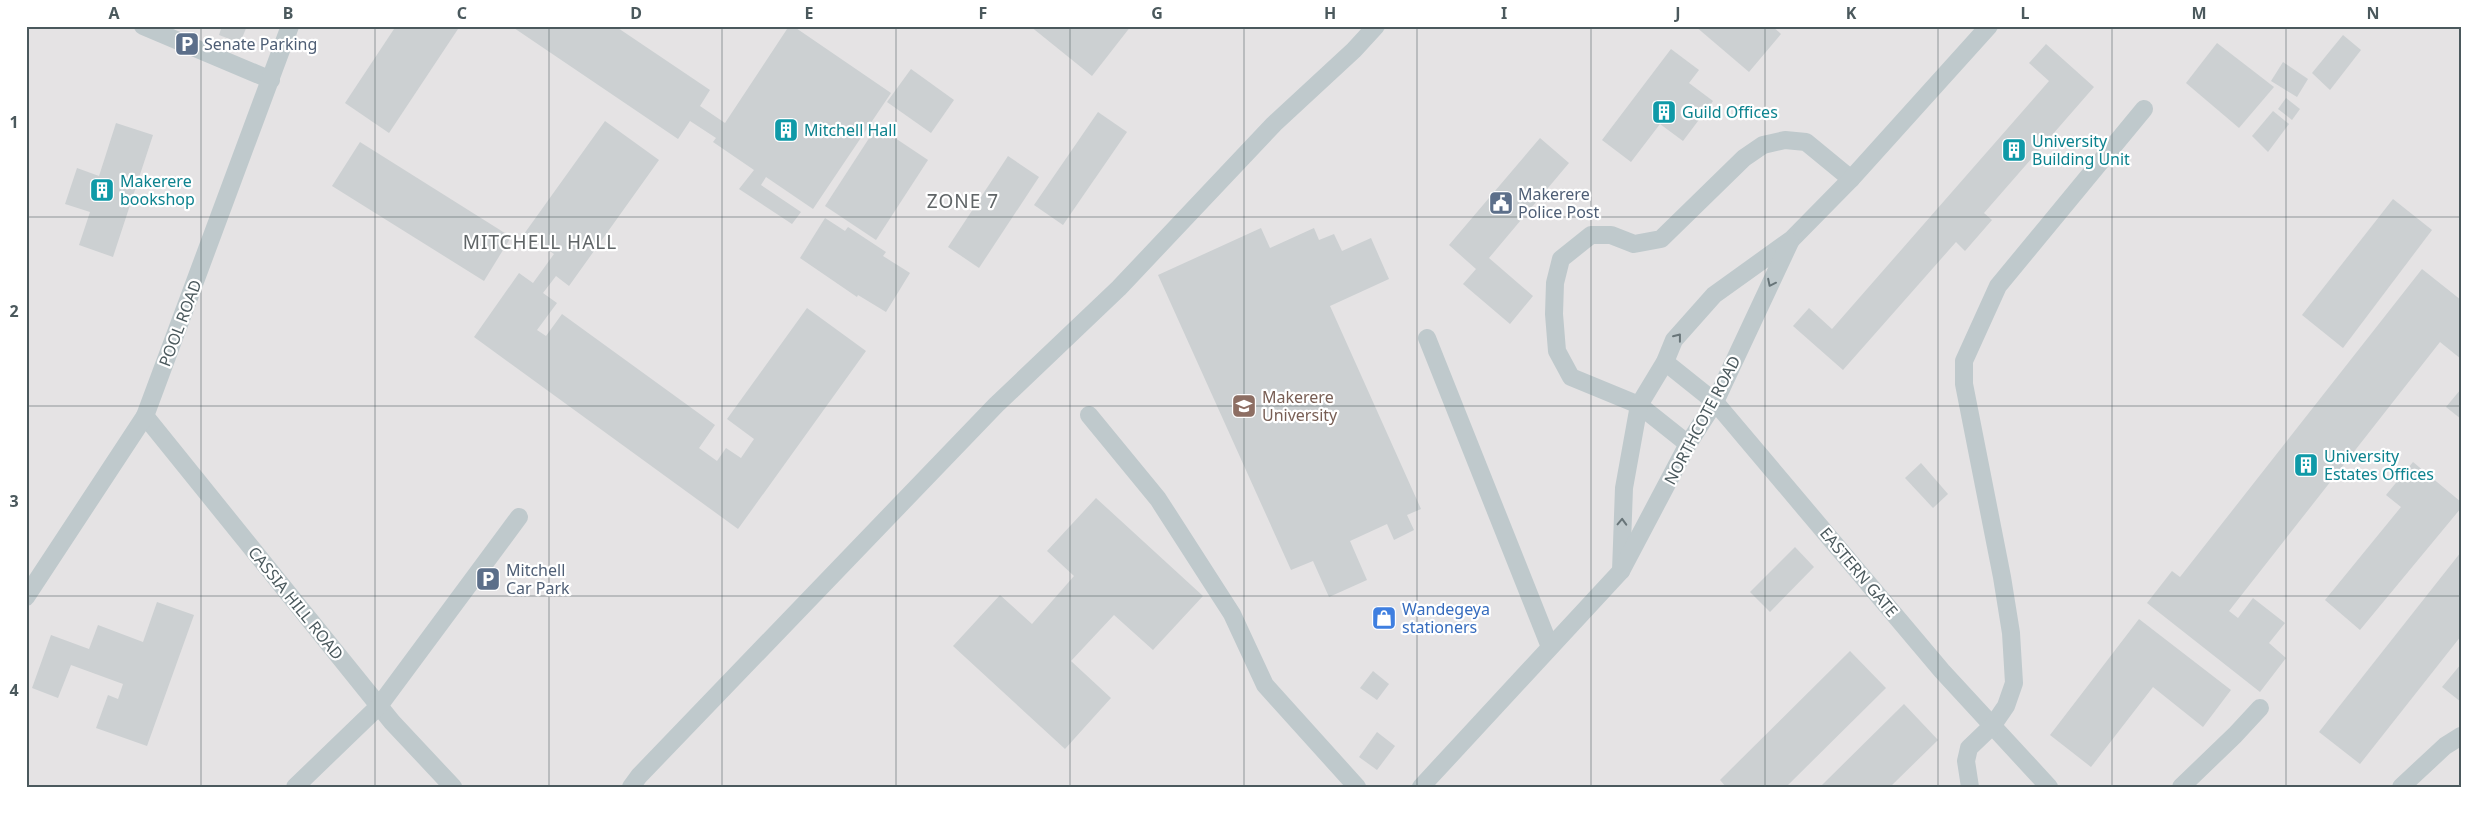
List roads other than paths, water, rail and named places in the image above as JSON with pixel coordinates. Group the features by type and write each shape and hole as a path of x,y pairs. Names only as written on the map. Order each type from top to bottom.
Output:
{"lane":[{"path":"144,26 271,80"},
{"name":"POOL ROAD","path":"26,597 145,416 290,26"},
{"path":"631,787 639,776 996,405 1119,288 1274,124 1354,50 1376,26"},
{"name":"NORTHCOTE ROAD","path":"1621,571 1624,488 1639,405 1665,362 1674,340 1714,295 1792,239 1851,179 1989,26"},
{"path":"1970,787 1966,761 1969,748 1992,725 2006,706 2014,683 2011,634 1964,384 1964,361 1998,286 2144,109"},
{"path":"1688,444 1639,405 1570,377 1562,365 1557,351 1554,314 1555,282 1561,259 1591,235 1611,235 1634,244 1661,238 1744,158 1763,145 1785,140 1806,142 1851,179"},
{"name":"NORTHCOTE ROAD","path":"1421,787 1621,571 1688,444 1715,402 1792,239"},
{"path":"1427,338 1550,646"},
{"name":"EASTERN GATE","path":"1665,362 1715,402 1942,671 2049,787"},
{"path":"1089,415 1158,499 1232,614 1265,684 1357,787"},
{"name":"CASSIA HILL ROAD","path":"145,416 392,722 452,787"},
{"path":"295,787 379,706 519,517"},
{"path":"2181,787 2260,708"},
{"path":"2401,787 2445,746 2461,736"}],"place":[{"name":"Senate Parking","path":"187,44"},
{"name":"Guild Offices","path":"1664,112"},
{"name":"Mitchell Hall","path":"786,130"},
{"name":"University Building Unit","path":"2014,150"},
{"name":"Makerere bookshop","path":"102,190"},
{"name":"Makerere Police Post","path":"1501,203"},
{"name":"Makerere University","path":"1244,406"},
{"name":"University Estates Offices","path":"2306,465"},
{"name":"Mitchell Car Park","path":"488,579"},
{"name":"Wandegeya stationers","path":"1384,618"}],"district":[{"name":"ZONE 7","path":"963,201"},
{"name":"MITCHELL HALL","path":"540,242"}]}
